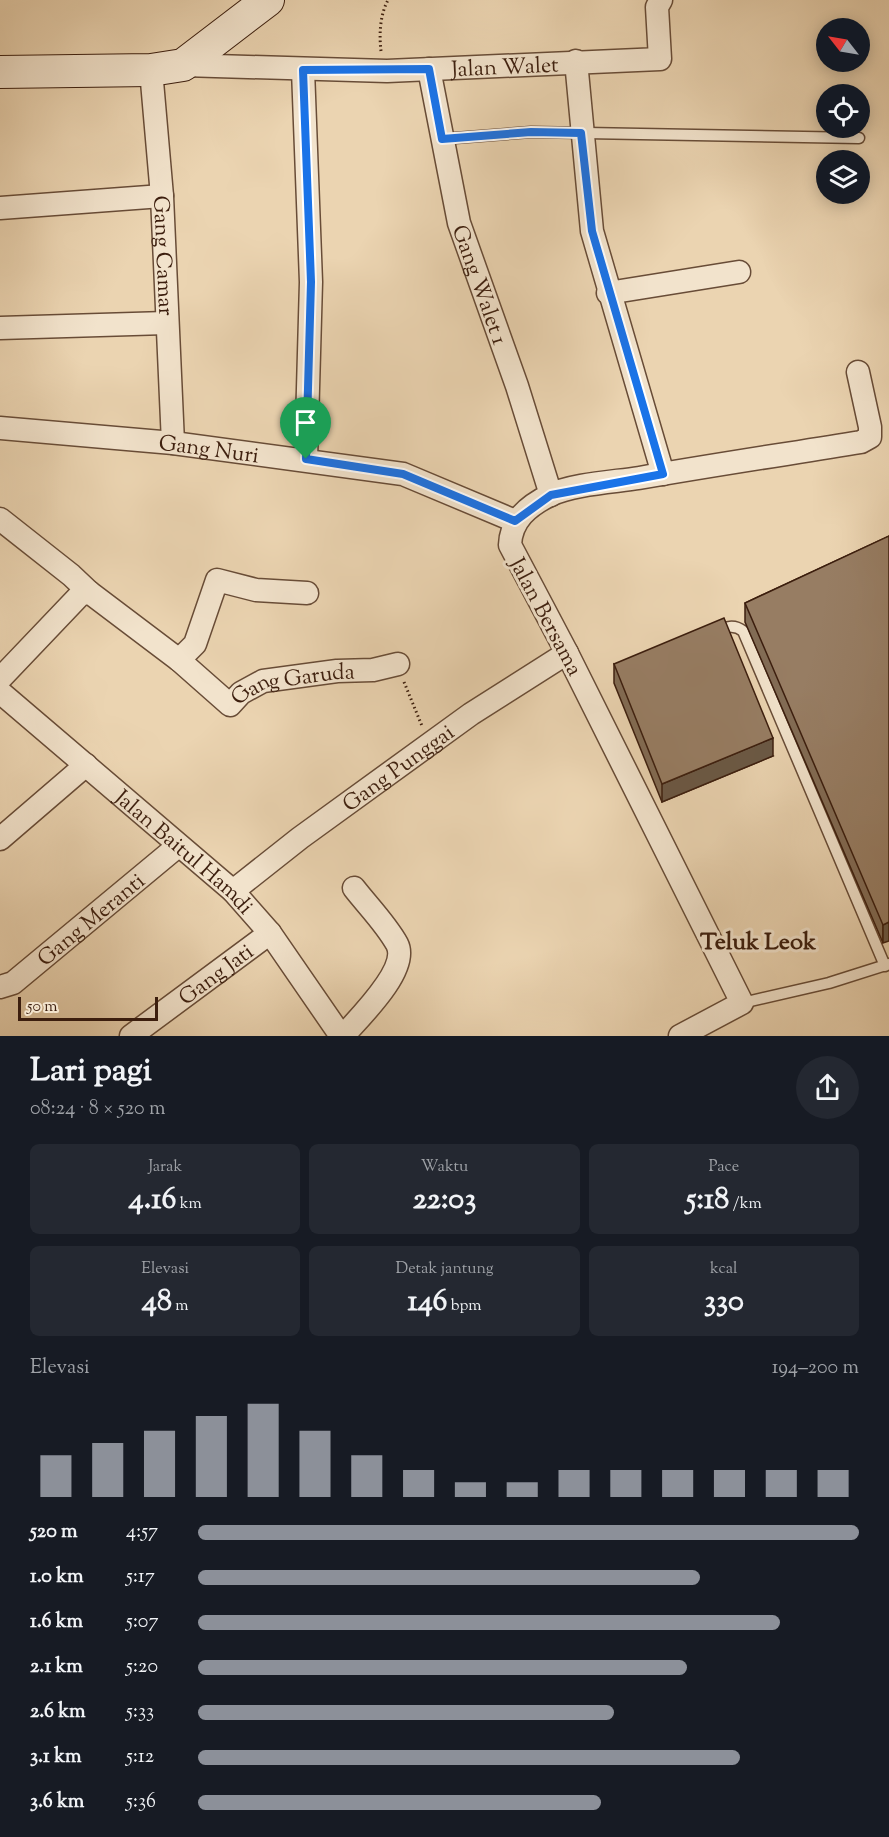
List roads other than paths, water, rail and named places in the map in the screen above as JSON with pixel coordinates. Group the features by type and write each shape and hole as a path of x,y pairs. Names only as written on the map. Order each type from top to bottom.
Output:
{"street":[{"path":"0,72 151,70 183,65 268,0"},
{"name":"Jalan Walet","path":"183,65 387,71 660,59 657,7 661,0"},
{"path":"576,61 592,231 608,293 631,357 663,474"},
{"name":"Gang Walet 1","path":"429,69 459,223 517,386 551,495"},
{"name":"Gang Camar","path":"151,70 162,196 173,443"},
{"path":"303,70 311,282 306,459"},
{"path":"0,208 162,196"},
{"path":"608,293 739,272"},
{"path":"0,328 166,323"},
{"path":"515,521 551,495 663,474 861,442 870,437 870,427 858,372"},
{"name":"Gang Nuri","path":"0,428 173,443 306,459 403,474 515,521"},
{"name":"Gang Garuda","path":"0,519 89,592 99,597 179,660 230,705 241,693 263,681 337,671 373,670 398,664"},
{"name":"Jalan Bersama","path":"515,521 510,545 567,652 742,1004"},
{"path":"179,660 195,644 217,580 256,590 308,593"},
{"path":"0,679 80,595 89,592"},
{"name":"Gang Punggai","path":"233,891 300,838 471,714 567,652"},
{"name":"Jalan Baitul Hamdi","path":"0,692 233,891 270,933 342,1036"},
{"path":"0,839 86,765"},
{"name":"Gang Meranti","path":"0,987 13,983 178,846"},
{"path":"342,1036 374,1002 399,963 398,946 354,888"},
{"name":"Gang Jati","path":"131,1036 270,933"},
{"path":"680,1036 742,1004"}],"lane":[{"path":"442,139 531,132 816,137"},
{"path":"707,635 728,627 737,627 743,631 887,965 742,1004"}],"district":[{"name":"Teluk Leok","path":"758,941"}]}
